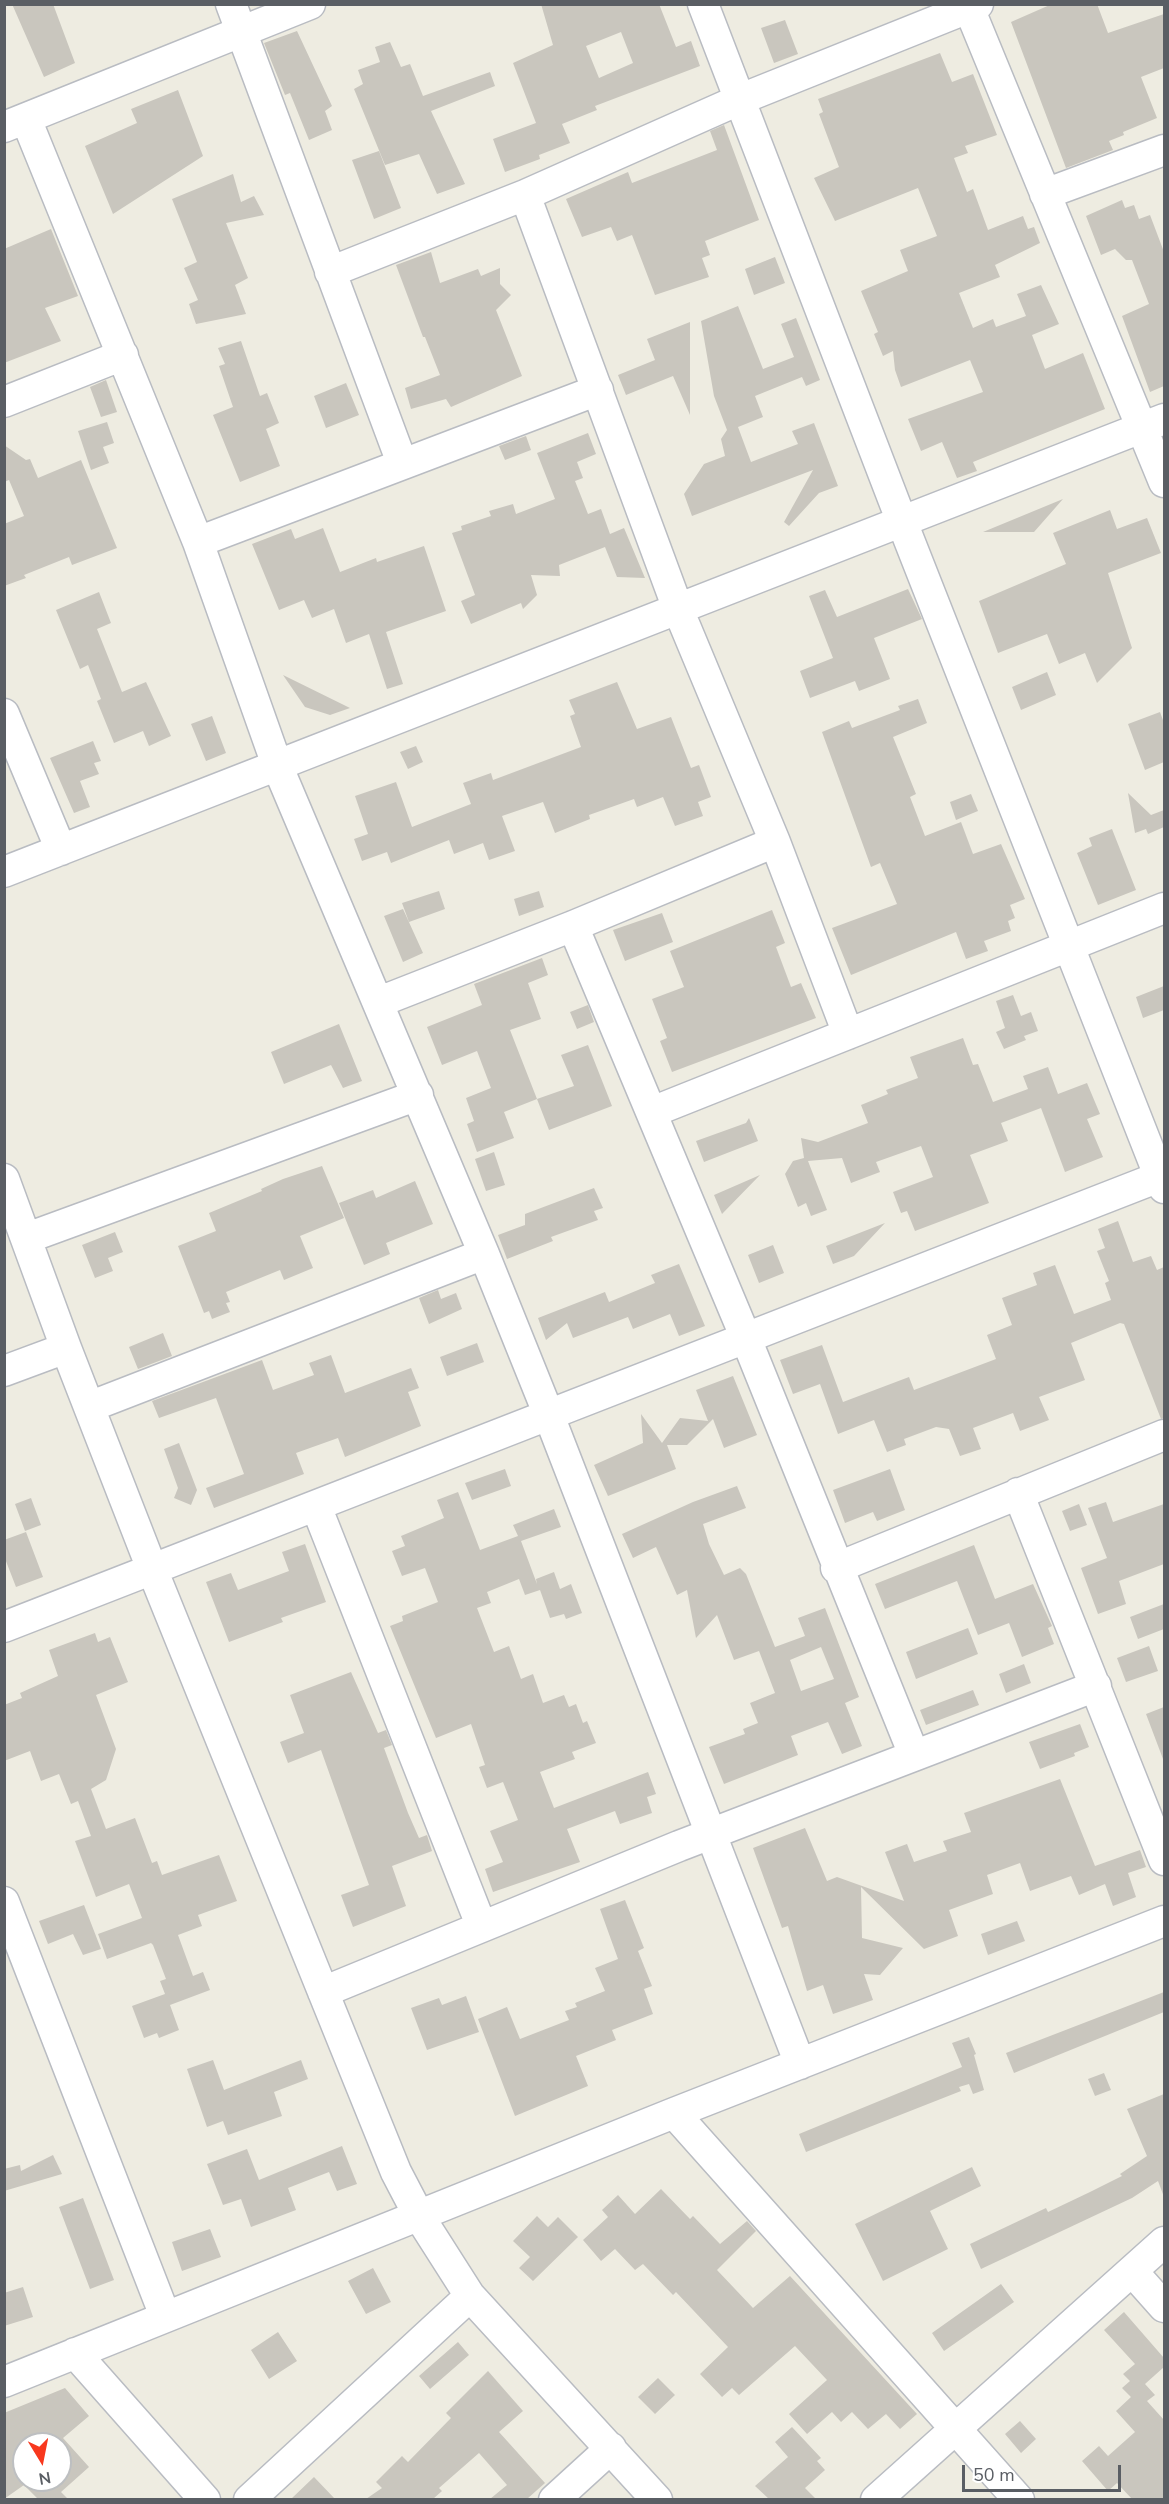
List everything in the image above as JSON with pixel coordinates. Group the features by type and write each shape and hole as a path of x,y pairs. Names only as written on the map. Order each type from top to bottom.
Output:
{"street":[{"path":"310,4 236,18 15,123 123,355 198,542 278,765 418,1095 548,1413 800,2064"},
{"path":"4,1627 745,1336 1163,1180 902,522 703,4"},
{"path":"330,272 525,195 741,99 974,6 1045,194 1154,423 1164,482"},
{"path":"236,18 402,463"},
{"path":"1045,194 1164,150"},
{"path":"525,195 678,609 776,842 848,1034"},
{"path":"4,402 123,355"},
{"path":"198,542 598,390"},
{"path":"4,872 1154,423"},
{"path":"4,714 61,850"},
{"path":"379,1002 573,926 776,842"},
{"path":"652,1112 1164,908"},
{"path":"573,926 745,1336 836,1568 914,1755"},
{"path":"27,1238 418,1095"},
{"path":"4,1179 66,1348 152,1569 396,2172 419,2216 470,2296 657,2499"},
{"path":"89,1407 484,1254"},
{"path":"4,1371 66,1348"},
{"path":"836,1568 1164,1435"},
{"path":"1018,1493 1164,1860"},
{"path":"316,1506 481,1925"},
{"path":"323,1992 481,1925 712,1833 1096,1686"},
{"path":"4,1902 14,1954 165,2316"},
{"path":"4,2382 674,2113 1164,1921"},
{"path":"674,2113 954,2429 1019,2499"},
{"path":"876,2499 1164,2242"},
{"path":"1132,2271 1164,2307"},
{"path":"249,2499 470,2296"},
{"path":"75,2353 205,2499"},
{"path":"554,2499 611,2448"}],"building":[{"path":"12,4 53,4 75,63 44,77"},
{"path":"541,4 659,4 676,47 691,41 700,66 595,106 597,110 562,124 570,143 539,155 540,159 505,172 493,139 536,123 513,63 553,45","holes":["621,32 633,63 599,78 586,46"]},
{"path":"1052,4 1097,4 1108,33 1164,14 1164,68 1141,77 1157,118 1123,132 1124,135 1109,141 1113,150 1066,168 1011,22"},
{"path":"785,20 798,54 774,63 761,28"},
{"path":"297,31 332,106 325,111 332,130 309,140 290,93 285,95 264,43"},
{"path":"390,42 401,67 410,64 423,96 490,72 495,86 431,111 465,184 437,194 419,154 385,165 354,89 363,84 358,70 380,62 375,47"},
{"path":"940,53 952,82 973,74 997,135 965,146 968,153 954,158 967,192 973,189 988,230 1023,216 1028,229 1034,227 1040,243 995,265 1000,277 959,293 973,328 993,319 996,327 1026,316 1017,294 1041,285 1059,324 1032,335 1045,369 1083,353 1105,409 973,462 977,471 957,478 942,442 921,451 908,419 983,392 970,360 901,387 895,370 893,351 883,356 874,334 878,332 861,291 908,271 900,250 937,236 918,188 835,221 814,178 839,167 819,114 823,112 818,99"},
{"path":"178,90 203,156 113,214 85,146 137,123 131,109"},
{"path":"724,125 759,220 705,241 710,255 702,258 709,277 655,295 632,235 617,241 611,227 582,237 566,199 628,172 632,183 717,150 710,131"},
{"path":"379,151 401,208 374,219 352,160"},
{"path":"233,174 241,202 254,196 264,215 226,223 248,278 235,285 246,314 196,324 189,304 198,300 184,268 197,262 172,199"},
{"path":"1122,200 1125,208 1134,205 1139,219 1150,215 1164,252 1164,386 1150,392 1122,316 1149,304 1132,260 1126,260 1115,249 1101,255 1086,216"},
{"path":"51,229 78,296 45,308 61,341 4,363 4,249"},
{"path":"431,252 440,283 478,269 481,276 500,268 500,284 511,295 496,310 522,376 451,407 446,399 411,409 405,388 440,375 396,265"},
{"path":"775,257 785,283 754,295 745,269"},
{"path":"738,306 763,369 794,357 781,324 796,318 820,380 806,386 802,377 755,396 763,417 738,427 751,462 798,444 792,431 814,423 838,486 819,493 789,526 784,522 813,470 692,516 684,494 704,464 725,456 721,439 727,430 714,396 701,321"},
{"path":"690,322 690,415 673,376 626,395 618,375 655,360 647,339"},
{"path":"241,341 260,396 267,393 279,423 266,429 280,466 240,482 213,415 233,407 219,366 225,364 218,348"},
{"path":"106,380 117,412 101,417 90,387"},
{"path":"346,383 359,415 326,428 314,396"},
{"path":"107,422 114,443 103,447 109,463 91,470 78,431"},
{"path":"588,433 596,454 577,462 583,478 575,481 588,514 601,509 610,534 624,528 645,578 617,577 605,547 559,565 560,576 531,575 537,595 523,609 521,603 471,624 461,601 475,595 452,533 462,530 461,526 491,516 489,511 513,504 516,514 555,499 537,453"},
{"path":"526,436 531,450 505,460 499,446"},
{"path":"4,445 26,460 30,459 38,478 81,460 117,548 72,565 69,557 24,575 26,578 4,586 4,524 24,516 9,480 4,482"},
{"path":"1063,499 1034,532 983,532"},
{"path":"1110,510 1117,529 1147,518 1161,553 1108,573 1132,648 1097,683 1085,653 1059,664 1047,634 998,653 979,601 1066,564 1053,533"},
{"path":"323,528 340,572 376,558 377,562 424,546 446,611 386,632 403,684 387,689 369,634 346,643 334,609 312,618 304,600 279,610 252,544 291,529 295,539"},
{"path":"908,589 922,619 874,638 890,679 859,691 855,681 810,698 800,671 833,658 809,596 825,590 837,617"},
{"path":"99,592 111,623 97,629 122,692 146,682 171,736 149,746 143,731 114,743 97,701 101,699 88,665 80,669 56,610"},
{"path":"1047,672 1056,695 1021,710 1012,687"},
{"path":"283,675 350,708 330,715 305,707"},
{"path":"617,682 637,729 671,717 691,768 699,765 711,797 698,802 703,816 675,826 663,797 637,807 634,799 589,815 590,819 555,833 543,802 502,816 515,851 489,860 483,843 454,854 449,840 391,863 387,852 362,861 354,839 368,834 355,796 396,782 412,827 471,804 463,783 491,773 493,780 581,747 570,716 575,714 569,700"},
{"path":"918,699 927,723 893,737 916,794 910,797 925,836 961,822 973,854 1001,844 1025,899 1010,905 1015,918 1008,921 1011,931 984,941 988,951 966,959 956,932 851,975 832,928 897,904 880,863 871,867 822,732 849,721 852,728 900,710 898,706"},
{"path":"1160,712 1164,723 1164,762 1145,770 1128,724"},
{"path":"212,716 226,753 206,761 191,724"},
{"path":"93,741 101,761 94,763 99,774 80,781 90,807 74,813 50,758"},
{"path":"416,746 423,762 408,769 400,752"},
{"path":"1128,793 1151,815 1164,810 1164,827 1148,834 1146,829 1135,833"},
{"path":"971,794 978,811 956,820 950,802"},
{"path":"1112,829 1136,890 1098,905 1077,853 1092,846 1089,838"},
{"path":"439,891 445,909 409,922 402,903"},
{"path":"539,891 544,907 519,916 514,899"},
{"path":"403,909 423,953 403,962 384,916"},
{"path":"772,910 785,943 776,947 791,987 801,983 816,1018 672,1072 660,1041 667,1038 652,999 684,987 670,951"},
{"path":"662,913 673,942 625,961 613,930"},
{"path":"542,958 548,975 528,983 541,1019 510,1030 537,1099 504,1112 514,1138 477,1152 467,1124 474,1121 466,1098 491,1088 477,1051 442,1065 427,1027 482,1005 474,984"},
{"path":"1164,986 1164,1010 1143,1018 1136,997"},
{"path":"1013,995 1021,1016 1031,1012 1038,1031 1024,1036 1026,1040 1004,1049 996,1032 1005,1028 996,1001"},
{"path":"588,1005 594,1022 577,1029 570,1012"},
{"path":"339,1024 362,1081 343,1088 331,1065 284,1084 271,1052"},
{"path":"963,1038 973,1065 978,1064 993,1102 1028,1089 1023,1076 1048,1067 1058,1094 1087,1083 1100,1114 1087,1119 1103,1157 1065,1172 1041,1108 1001,1123 1008,1141 970,1155 989,1203 915,1231 907,1211 901,1213 893,1192 933,1177 921,1146 876,1162 880,1172 851,1183 842,1158 808,1161 827,1210 811,1216 806,1203 798,1207 785,1174 793,1161 804,1158 801,1138 818,1142 868,1123 861,1105 888,1094 886,1090 918,1078 910,1057"},
{"path":"588,1045 612,1106 549,1130 537,1099 574,1086 561,1055"},
{"path":"749,1118 758,1141 704,1162 696,1141 746,1123"},
{"path":"494,1152 505,1185 486,1191 475,1159"},
{"path":"322,1166 344,1218 300,1236 313,1268 284,1280 280,1270 226,1292 230,1302 226,1303 230,1312 212,1319 209,1311 204,1313 178,1246 216,1231 209,1213 262,1191 261,1189 283,1179"},
{"path":"760,1175 722,1214 714,1195"},
{"path":"415,1181 433,1224 386,1243 390,1254 364,1265 339,1203 373,1190 376,1198"},
{"path":"594,1188 603,1208 594,1211 598,1220 551,1237 553,1241 507,1259 498,1235 525,1225 525,1214"},
{"path":"1118,1221 1133,1262 1151,1256 1157,1270 1164,1267 1164,1418 1161,1419 1124,1324 1120,1323 1071,1343 1085,1380 1039,1397 1049,1420 1020,1431 1013,1413 973,1428 981,1449 960,1456 949,1429 936,1427 904,1439 906,1445 887,1452 874,1420 838,1434 820,1384 793,1394 780,1360 822,1345 843,1402 909,1377 914,1390 996,1359 987,1335 1012,1325 1002,1298 1037,1285 1033,1273 1055,1265 1074,1314 1111,1300 1105,1283 1109,1281 1097,1251 1105,1248 1098,1229"},
{"path":"885,1223 854,1256 833,1264 826,1246"},
{"path":"115,1232 123,1252 108,1258 113,1271 95,1278 82,1245"},
{"path":"773,1245 784,1273 759,1283 748,1255"},
{"path":"679,1264 705,1326 679,1336 670,1314 633,1329 628,1317 573,1338 567,1323 546,1340 538,1318 605,1292 609,1302 655,1283 651,1275"},
{"path":"438,1290 441,1299 456,1293 462,1309 429,1324 419,1298"},
{"path":"163,1333 172,1356 138,1369 129,1347"},
{"path":"477,1343 484,1362 447,1376 440,1357"},
{"path":"331,1355 345,1393 411,1368 419,1388 408,1392 421,1426 345,1457 338,1438 296,1453 304,1474 214,1508 206,1488 244,1474 216,1398 159,1418 152,1401 262,1360 273,1390 314,1375 309,1363"},
{"path":"733,1376 757,1435 724,1448 713,1419 687,1445 667,1445 676,1469 608,1496 594,1465 643,1443 641,1414 662,1443 680,1418 708,1421 696,1390"},
{"path":"179,1443 197,1490 191,1505 174,1498 178,1488 164,1449"},
{"path":"505,1469 511,1486 472,1500 465,1483"},
{"path":"890,1469 905,1510 877,1521 873,1512 845,1523 833,1490"},
{"path":"737,1486 746,1508 703,1524 709,1544 724,1575 740,1568 746,1574 775,1647 805,1636 798,1618 825,1608 859,1697 845,1703 862,1746 842,1754 828,1722 791,1736 798,1755 724,1784 709,1747 745,1734 743,1729 758,1723 750,1703 775,1693 759,1651 734,1660 717,1615 696,1638 687,1590 677,1595 656,1547 633,1558 622,1534 693,1502","holes":["821,1647 834,1679 801,1691 790,1660"]},
{"path":"458,1492 480,1550 518,1536 513,1525 554,1509 561,1527 521,1541 537,1584 536,1579 554,1572 560,1589 571,1584 582,1613 566,1619 564,1614 550,1618 540,1590 525,1595 519,1579 487,1592 491,1603 477,1608 494,1652 509,1646 521,1679 533,1674 543,1703 564,1695 569,1707 576,1704 583,1723 587,1721 596,1743 572,1752 575,1759 540,1772 554,1808 648,1772 656,1794 647,1797 652,1813 620,1824 615,1811 567,1829 580,1862 493,1892 485,1869 503,1862 490,1831 518,1820 503,1782 487,1788 479,1767 485,1765 471,1724 436,1738 390,1626 403,1621 402,1616 438,1602 425,1568 402,1576 392,1551 405,1546 401,1536 444,1518 437,1500"},
{"path":"31,1498 41,1525 25,1531 15,1504"},
{"path":"1106,1502 1113,1522 1164,1504 1164,1564 1119,1581 1126,1604 1098,1614 1081,1568 1107,1558 1088,1508"},
{"path":"1079,1504 1087,1525 1070,1531 1062,1511"},
{"path":"26,1532 43,1577 16,1587 4,1556 4,1540"},
{"path":"305,1544 326,1602 281,1618 283,1622 229,1642 206,1582 231,1573 238,1590 289,1571 282,1552"},
{"path":"974,1545 995,1599 1033,1584 1052,1626 1048,1628 1054,1644 1022,1657 1009,1623 978,1635 957,1581 885,1609 875,1584"},
{"path":"1164,1604 1164,1629 1138,1639 1130,1617"},
{"path":"968,1628 978,1654 916,1679 906,1652"},
{"path":"95,1633 98,1642 110,1637 128,1682 96,1695 116,1749 106,1780 91,1789 106,1829 135,1818 152,1863 157,1861 162,1875 219,1855 237,1901 198,1915 202,1926 178,1935 193,1976 203,1972 210,1990 170,2005 179,2030 159,2038 157,2033 144,2038 132,2006 165,1994 160,1981 166,1979 153,1945 151,1943 107,1959 98,1934 142,1918 129,1884 96,1897 75,1841 91,1836 78,1801 71,1804 59,1774 41,1781 30,1751 4,1761 4,1705 22,1698 20,1693 58,1676 49,1650"},
{"path":"1149,1646 1158,1671 1126,1682 1117,1658"},
{"path":"1024,1664 1031,1683 1006,1693 999,1674"},
{"path":"351,1672 378,1733 386,1730 392,1745 384,1748 408,1813 419,1838 427,1835 432,1851 392,1866 406,1906 353,1927 341,1895 369,1885 321,1750 288,1763 280,1742 304,1733 290,1695"},
{"path":"973,1690 979,1705 926,1725 920,1710"},
{"path":"1164,1707 1164,1759 1163,1759 1146,1714"},
{"path":"1080,1724 1089,1747 1074,1753 1075,1756 1040,1769 1029,1742"},
{"path":"1060,1779 1095,1866 1140,1850 1146,1867 1128,1873 1136,1897 1113,1906 1105,1884 1079,1895 1071,1876 1030,1891 1020,1863 987,1875 993,1894 949,1910 958,1936 924,1949 861,1887 862,1938 903,1948 880,1975 864,1974 873,2000 833,2014 823,1985 807,1991 788,1926 782,1928 753,1848 805,1828 827,1881 837,1877 904,1901 885,1852 907,1844 914,1862 947,1851 943,1841 971,1832 964,1813"},
{"path":"625,1900 644,1948 638,1951 652,1986 644,1989 653,2014 612,2030 616,2040 576,2056 588,2086 515,2116 478,2019 507,2007 520,2039 569,2020 565,2011 577,2007 575,2003 605,1991 595,1968 618,1959 600,1909"},
{"path":"84,1905 101,1949 83,1955 73,1934 48,1944 39,1921"},
{"path":"1017,1921 1025,1941 988,1955 981,1934"},
{"path":"1164,1992 1164,2012 1014,2073 1006,2053"},
{"path":"466,1996 479,2032 427,2050 411,2008 439,1998 442,2005"},
{"path":"969,2037 976,2054 974,2055 984,2090 973,2094 969,2084 959,2087 961,2091 806,2152 799,2134 962,2067 952,2043"},
{"path":"213,2060 224,2090 301,2060 308,2079 274,2092 282,2116 228,2135 223,2121 207,2127 187,2069"},
{"path":"1104,2073 1111,2090 1095,2096 1088,2079"},
{"path":"1164,2094 1164,2197 1158,2181 1132,2198 981,2269 970,2244 1046,2208 1048,2212 1090,2192 1122,2176 1120,2174 1147,2156 1127,2109"},
{"path":"342,2146 357,2184 337,2191 329,2172 288,2188 296,2210 251,2227 241,2199 223,2205 207,2164 247,2149 259,2180"},
{"path":"53,2155 62,2174 4,2191 4,2169 20,2165 21,2171"},
{"path":"972,2167 981,2186 930,2211 948,2249 883,2281 855,2224"},
{"path":"661,2189 690,2219 693,2216 720,2244 747,2221 756,2231 717,2270 753,2308 790,2276 917,2414 900,2429 886,2414 868,2429 852,2412 841,2422 832,2412 807,2434 789,2414 827,2380 795,2346 739,2395 732,2388 722,2397 700,2374 728,2347 676,2292 673,2295 643,2264 635,2270 615,2249 601,2261 583,2240 608,2217 602,2210 618,2195 635,2214"},
{"path":"83,2198 114,2280 90,2289 59,2207"},
{"path":"537,2216 548,2227 558,2217 578,2237 533,2281 519,2268 530,2257 513,2241"},
{"path":"210,2229 221,2257 182,2271 172,2242"},
{"path":"373,2268 391,2302 366,2314 348,2281"},
{"path":"1001,2284 1014,2302 944,2351 932,2333"},
{"path":"23,2287 33,2317 4,2326 4,2293"},
{"path":"1124,2312 1164,2358 1164,2367 1145,2384 1155,2395 1147,2401 1164,2420 1164,2499 1132,2499 1117,2483 1108,2491 1082,2461 1099,2446 1108,2456 1135,2432 1116,2411 1131,2397 1122,2388 1130,2381 1123,2374 1135,2364 1104,2330"},
{"path":"278,2332 297,2361 269,2379 251,2350"},
{"path":"458,2342 469,2355 430,2389 419,2376"},
{"path":"488,2371 523,2411 499,2432 545,2483 527,2499 490,2499 507,2485 479,2453 439,2488 442,2491 433,2499 366,2499 382,2488 376,2482 402,2456 408,2462 451,2418 446,2413"},
{"path":"658,2378 675,2395 655,2414 638,2397"},
{"path":"65,2388 89,2416 70,2432 12,2432 12,2492 14,2492 4,2499 4,2413"},
{"path":"1020,2421 1036,2439 1021,2453 1005,2434"},
{"path":"792,2427 821,2458 817,2461 825,2470 805,2488 816,2499 769,2499 755,2486 788,2457 775,2442"},
{"path":"72,2448 89,2467 72,2482"},
{"path":"314,2477 335,2499 291,2499"},
{"path":"31,2492 61,2492 68,2499 38,2499"}]}
